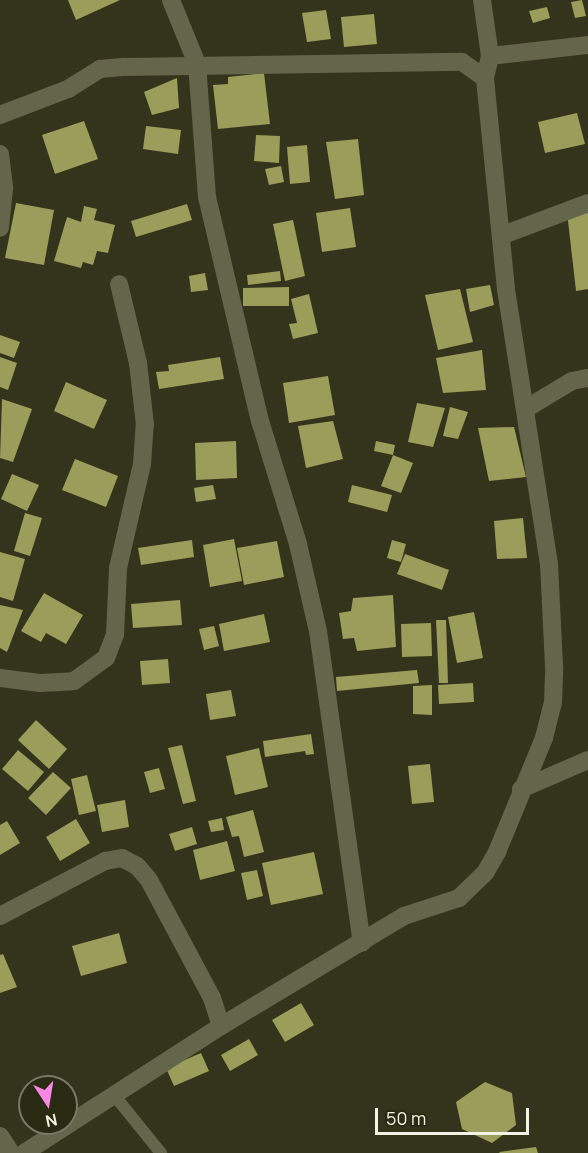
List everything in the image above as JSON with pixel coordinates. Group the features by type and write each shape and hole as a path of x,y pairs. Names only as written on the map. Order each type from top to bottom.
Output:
{"street":[{"path":"171,0 197,64 207,197 260,421 298,544 318,631 362,943"},
{"path":"24,1153 221,1026 404,916 459,898 485,873 544,738 553,703 554,666 549,564 527,408 506,289 503,235 485,78 490,56 482,0"},
{"path":"490,56 588,45"},
{"path":"0,115 68,89 100,69 197,64 338,66 462,62 485,78"},
{"path":"0,154 4,189 0,228"},
{"path":"503,235 588,203"},
{"path":"0,678 40,683 74,681 106,658 115,635 118,568 142,464 145,425 138,363 119,284"},
{"path":"527,408 572,381 588,378"},
{"path":"521,789 588,760"},
{"path":"0,916 105,861 122,858 137,866 149,880 212,998 221,1026"},
{"path":"0,1136 11,1153"}],"lane":[{"path":"114,1095 161,1153"}],"building":[{"path":"68,0 120,0 76,20"},
{"path":"582,0 586,16 575,18 571,2"},
{"path":"547,7 550,18 533,23 529,11"},
{"path":"326,10 331,39 307,42 302,13"},
{"path":"374,14 377,44 344,47 341,17"},
{"path":"264,73 270,124 218,129 213,85 228,84 228,77"},
{"path":"177,78 179,108 152,115 144,92"},
{"path":"577,113 585,144 545,153 538,122"},
{"path":"84,121 98,159 55,174 42,135"},
{"path":"146,126 181,130 178,154 143,149"},
{"path":"256,135 280,136 279,163 254,161"},
{"path":"358,139 364,195 335,199 326,142"},
{"path":"307,145 310,182 290,184 287,147"},
{"path":"281,166 284,182 269,185 265,169"},
{"path":"16,203 54,210 44,265 5,258"},
{"path":"187,204 192,220 136,237 131,221"},
{"path":"84,206 97,209 94,220 115,225 108,253 97,251 93,265 83,262 81,268 54,261 67,217 81,222"},
{"path":"350,208 356,247 322,252 316,213"},
{"path":"588,209 588,289 576,291 567,212"},
{"path":"293,220 305,276 285,281 273,224"},
{"path":"280,271 281,281 248,285 247,275"},
{"path":"205,273 208,290 191,292 189,276"},
{"path":"490,285 494,305 470,312 466,289"},
{"path":"289,287 289,306 243,306 243,288"},
{"path":"460,289 473,342 438,350 425,295"},
{"path":"309,294 318,333 293,339 289,324 297,323 291,299"},
{"path":"0,335 20,342 14,358 0,353"},
{"path":"482,350 486,390 443,393 436,358"},
{"path":"0,357 17,363 8,390 0,387"},
{"path":"220,357 224,379 159,389 156,372 169,371 168,365"},
{"path":"328,376 335,415 289,423 283,383"},
{"path":"66,382 107,400 94,429 54,411"},
{"path":"2,399 32,409 13,462 0,458"},
{"path":"417,403 445,408 433,447 408,442"},
{"path":"450,407 468,412 458,439 443,436"},
{"path":"333,421 343,459 306,468 298,426"},
{"path":"514,427 526,477 489,481 478,428"},
{"path":"236,441 237,478 196,480 195,443"},
{"path":"376,441 395,445 393,455 374,451"},
{"path":"393,455 413,463 401,493 381,486"},
{"path":"75,459 118,476 106,507 62,490"},
{"path":"12,474 39,485 27,511 1,499"},
{"path":"213,485 216,499 196,502 194,488"},
{"path":"352,485 392,495 387,512 348,502"},
{"path":"25,513 42,518 30,556 14,551"},
{"path":"523,518 527,558 497,559 494,521"},
{"path":"234,539 242,581 210,587 203,545"},
{"path":"192,540 194,557 141,565 138,548"},
{"path":"392,540 406,544 401,562 387,558"},
{"path":"277,541 284,577 244,585 237,548"},
{"path":"0,552 25,559 13,601 0,597"},
{"path":"405,554 449,570 442,590 397,574"},
{"path":"44,593 83,615 66,644 46,633 41,642 21,631"},
{"path":"393,595 396,647 357,651 354,638 343,639 339,613 351,611 353,598"},
{"path":"180,600 182,625 133,628 131,604"},
{"path":"0,605 23,610 7,652 0,648"},
{"path":"474,612 483,658 457,663 448,617"},
{"path":"264,614 270,642 224,651 219,624"},
{"path":"436,620 446,620 448,683 439,683"},
{"path":"431,623 432,656 402,657 401,624"},
{"path":"214,626 219,646 204,650 199,629"},
{"path":"168,659 170,683 142,685 140,661"},
{"path":"417,670 419,683 337,691 336,677"},
{"path":"473,683 474,702 439,704 438,685"},
{"path":"432,685 432,715 413,714 413,686"},
{"path":"231,690 236,716 210,720 206,694"},
{"path":"36,720 67,749 49,769 18,740"},
{"path":"311,734 314,754 306,755 305,751 265,757 263,741"},
{"path":"182,745 196,801 183,804 168,748"},
{"path":"259,748 268,787 235,795 226,756"},
{"path":"18,750 44,772 28,791 2,769"},
{"path":"430,764 434,802 412,804 408,766"},
{"path":"159,768 165,789 150,793 144,772"},
{"path":"53,772 71,788 46,815 28,798"},
{"path":"87,775 96,811 79,815 71,779"},
{"path":"125,800 129,827 102,832 97,805"},
{"path":"253,810 264,852 244,857 239,836 232,837 226,817"},
{"path":"222,818 224,830 211,832 208,821"},
{"path":"76,819 90,843 60,861 46,837"},
{"path":"7,821 20,843 0,855 0,825"},
{"path":"192,827 197,844 175,851 169,834"},
{"path":"227,841 235,871 200,880 193,850"},
{"path":"314,852 323,894 271,905 262,863"},
{"path":"257,870 263,896 247,900 241,873"},
{"path":"119,933 127,963 81,976 72,946"},
{"path":"3,954 17,987 0,993 0,955"},
{"path":"301,1003 314,1025 285,1042 272,1020"},
{"path":"249,1039 258,1055 230,1071 221,1055"},
{"path":"201,1053 209,1071 174,1086 166,1068"},
{"path":"485,1082 512,1093 516,1125 492,1143 462,1129 456,1102"},
{"path":"536,1147 538,1153 499,1152"}]}
